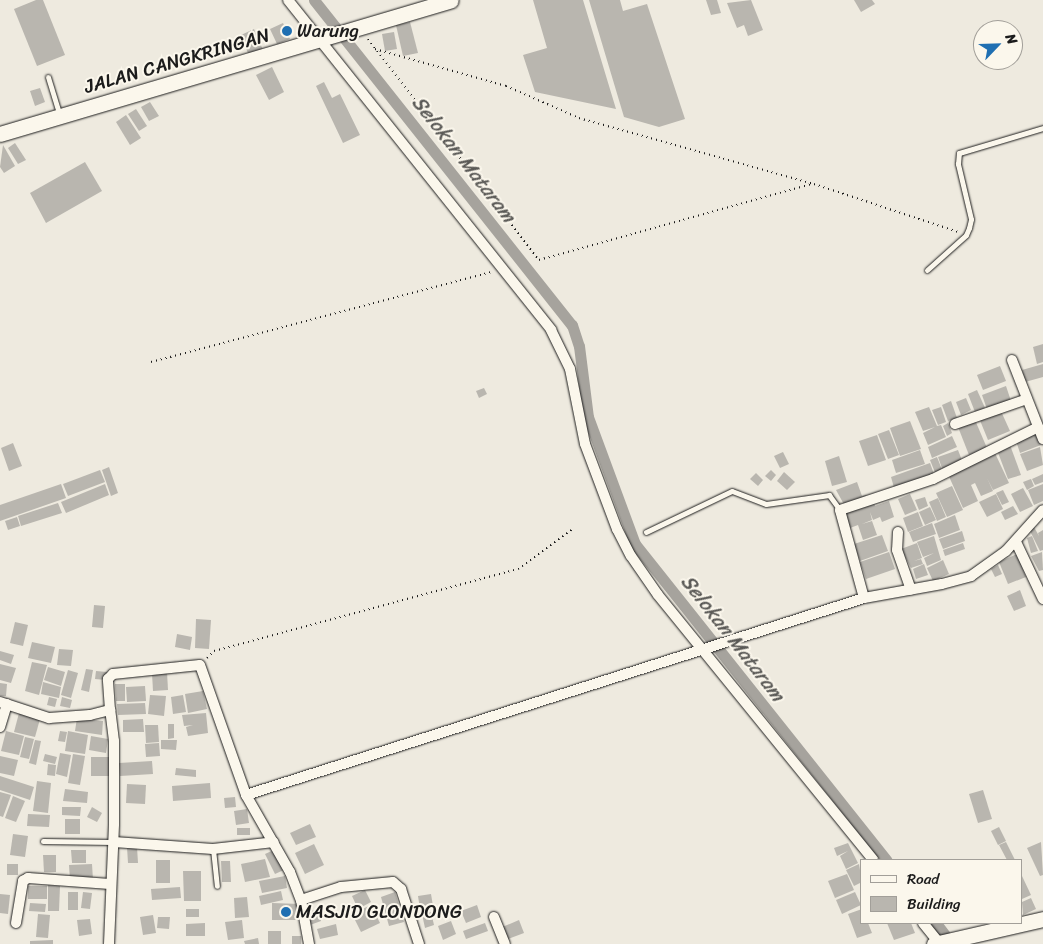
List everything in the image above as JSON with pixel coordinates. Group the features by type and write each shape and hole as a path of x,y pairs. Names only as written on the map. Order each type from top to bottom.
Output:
{"main road":[{"name":"JALAN CANGKRINGAN","path":"0,134 324,39 435,2 451,0"},
{"path":"1023,924 1043,919"},
{"path":"944,942 1021,924"}],"street":[{"path":"288,0 324,39 552,330 572,380 578,414 614,521 631,556 707,648 872,859"},
{"path":"1012,360 1043,439"},
{"path":"955,424 1027,399"},
{"path":"864,598 840,510 934,479 1038,427"},
{"path":"246,795 864,598 911,590 970,576 1016,542 1043,510"},
{"path":"898,532 897,550 911,590"},
{"path":"1016,542 1042,594"},
{"path":"109,944 110,884 114,842 114,741 108,679 113,674 200,664 246,795 274,842 301,900 308,944"},
{"path":"0,727 4,703 49,718 110,710"},
{"path":"114,842 213,849 274,842"},
{"path":"16,923 23,881 28,878 110,884"},
{"path":"301,900 341,887 393,882 400,889 419,944"},
{"path":"494,917 505,944"},
{"path":"924,924 944,942"}],"lane":[{"path":"48,77 60,116"},
{"path":"927,270 966,235 971,219 957,155 966,150 1043,128"},
{"path":"646,532 732,491 766,504 829,495 840,510"},
{"path":"43,841 114,842"},
{"path":"213,849 217,886"}],"path":[{"path":"355,28 374,49 540,260 814,184"},
{"path":"374,49 506,86 588,120 814,184 966,235"},
{"path":"152,362 505,268"},
{"path":"200,664 214,652 518,569 574,528"}],"building":[{"path":"36,0 43,0 65,55 37,66 14,9"},
{"path":"533,0 583,0 616,109 535,92 523,55 547,48"},
{"path":"589,0 620,0 623,11 647,4 685,119 659,127 624,117"},
{"path":"706,0 717,0 721,13 711,15"},
{"path":"751,0 763,30 748,36 744,25 737,28 727,3"},
{"path":"854,0 872,0 875,4 861,12"},
{"path":"410,22 418,53 403,56 396,25"},
{"path":"283,23 290,39 277,44 270,29"},
{"path":"254,29 263,50 249,56 241,35"},
{"path":"394,32 397,49 385,51 382,34"},
{"path":"272,67 284,92 269,100 256,75"},
{"path":"324,82 332,98 340,94 360,135 343,143 316,86"},
{"path":"40,88 45,102 35,106 30,91"},
{"path":"150,102 159,116 149,121 141,107"},
{"path":"136,109 147,126 139,131 128,114"},
{"path":"126,115 141,138 130,145 116,122"},
{"path":"15,143 26,160 18,164 8,148"},
{"path":"3,145 15,166 4,173 0,167"},
{"path":"85,162 102,191 46,223 30,193"},
{"path":"1043,344 1043,362 1037,364 1033,347"},
{"path":"1043,364 1043,377 1025,382 1022,370"},
{"path":"1000,366 1006,381 983,390 977,375"},
{"path":"1006,386 1011,401 987,409 982,395"},
{"path":"484,388 487,394 479,398 476,391"},
{"path":"977,390 985,408 975,412 968,394"},
{"path":"966,398 971,410 961,415 956,402"},
{"path":"951,401 957,418 948,421 942,405"},
{"path":"929,407 937,426 941,425 946,437 928,445 923,433 935,427 923,431 915,412"},
{"path":"941,407 946,422 938,425 932,410"},
{"path":"1000,409 1010,431 988,440 979,418"},
{"path":"975,420 987,448 969,455 958,427"},
{"path":"910,421 921,449 900,456 890,428"},
{"path":"948,423 952,433 947,436 943,426"},
{"path":"889,430 899,455 888,459 878,434"},
{"path":"1037,433 1041,445 1020,453 1016,441"},
{"path":"877,435 886,460 868,466 859,441"},
{"path":"952,436 957,447 932,458 928,447"},
{"path":"13,443 22,466 9,471 1,448"},
{"path":"1010,445 1021,475 1008,479 997,450"},
{"path":"1040,447 1043,465 1027,471 1020,454"},
{"path":"920,450 925,464 896,473 892,460"},
{"path":"958,450 963,463 943,471 938,457"},
{"path":"994,451 1009,483 993,490 987,478 993,491 981,496 975,483 971,485 978,501 963,508 947,472"},
{"path":"783,452 789,464 780,468 774,456"},
{"path":"839,456 847,482 832,486 825,461"},
{"path":"937,457 943,472 936,475 930,460"},
{"path":"930,463 935,477 895,491 891,477"},
{"path":"109,467 118,493 111,496 102,470"},
{"path":"100,470 105,482 68,496 63,484"},
{"path":"771,470 776,475 771,481 765,476"},
{"path":"784,472 795,482 787,490 777,481"},
{"path":"756,473 763,480 758,486 750,479"},
{"path":"1043,474 1043,482 1035,485 1032,479"},
{"path":"1031,479 1034,486 1027,490 1023,482"},
{"path":"857,482 862,496 866,495 868,500 846,508 836,490"},
{"path":"61,484 66,498 0,521 0,505"},
{"path":"105,484 109,495 66,513 61,502"},
{"path":"1043,484 1043,501 1034,505 1028,490"},
{"path":"952,486 963,510 947,517 936,493"},
{"path":"1023,488 1033,506 1020,512 1011,494"},
{"path":"1003,490 1009,502 1002,505 996,493"},
{"path":"910,494 917,510 905,515 898,499"},
{"path":"996,494 1003,509 987,517 979,502"},
{"path":"925,497 928,506 919,510 915,500"},
{"path":"938,498 946,517 937,521 929,502"},
{"path":"889,501 894,517 882,522 880,517 873,520 870,512 872,520 862,524 872,521 877,535 863,540 858,525 850,528 845,513 874,502 875,506"},
{"path":"58,503 62,513 21,526 18,516"},
{"path":"1013,506 1018,514 1005,520 1001,512"},
{"path":"930,507 936,520 925,525 919,512"},
{"path":"918,512 923,526 908,532 903,518"},
{"path":"955,515 960,530 939,538 934,524"},
{"path":"17,517 20,526 8,530 5,521"},
{"path":"932,523 936,534 913,542 909,532"},
{"path":"1034,527 1039,536 1038,533 1043,530 1043,550 1040,551 1029,529"},
{"path":"962,531 965,541 943,549 939,539"},
{"path":"882,535 888,551 860,561 854,544"},
{"path":"934,536 941,560 927,566 924,558 934,553 923,557 917,542"},
{"path":"1032,536 1038,551 1031,553 1027,538"},
{"path":"917,543 922,558 914,561 921,559 923,564 911,568 901,549"},
{"path":"963,543 965,549 945,556 943,550"},
{"path":"889,552 895,569 866,579 860,562"},
{"path":"1042,552 1043,570 1039,571 1031,556"},
{"path":"1017,554 1026,577 1008,584 999,562"},
{"path":"943,560 949,574 933,581 927,568"},
{"path":"924,564 928,575 916,579 913,569"},
{"path":"998,565 1002,574 995,577 991,569"},
{"path":"1020,590 1026,606 1014,611 1007,596"},
{"path":"94,605 105,606 103,628 92,627"},
{"path":"196,619 211,620 209,649 195,648"},
{"path":"15,622 28,625 23,646 10,643"},
{"path":"177,634 192,637 190,650 175,647"},
{"path":"32,642 55,647 51,663 28,658"},
{"path":"59,649 73,650 71,666 57,665"},
{"path":"0,651 14,655 11,664 0,660"},
{"path":"32,662 47,665 39,695 25,691"},
{"path":"0,664 16,668 11,683 0,680"},
{"path":"48,667 65,672 61,686 44,680"},
{"path":"86,669 93,670 89,692 81,690"},
{"path":"68,670 78,673 71,698 61,695"},
{"path":"96,671 107,672 106,680 95,679"},
{"path":"167,672 168,690 153,691 152,673"},
{"path":"43,682 61,687 59,698 41,694"},
{"path":"0,683 7,684 6,696 0,696"},
{"path":"115,684 125,684 125,701 116,701"},
{"path":"145,686 146,701 127,702 126,687"},
{"path":"203,691 207,709 188,713 185,694"},
{"path":"150,695 166,696 164,716 148,714"},
{"path":"183,695 186,712 173,714 171,697"},
{"path":"49,697 57,699 55,707 47,705"},
{"path":"62,697 72,700 70,708 60,706"},
{"path":"145,703 146,714 118,715 117,704"},
{"path":"19,713 40,719 35,737 14,732"},
{"path":"206,713 208,733 188,736 186,727 193,725 184,726 182,715"},
{"path":"77,718 103,721 102,735 75,731"},
{"path":"143,719 144,732 123,732 123,720"},
{"path":"168,724 174,724 174,738 168,739"},
{"path":"145,725 158,725 159,742 146,743"},
{"path":"6,731 24,736 19,755 1,751"},
{"path":"60,731 67,732 65,742 58,741"},
{"path":"68,731 88,735 85,754 65,751"},
{"path":"91,736 108,739 106,753 89,750"},
{"path":"25,737 34,739 29,759 20,757"},
{"path":"35,740 41,741 36,765 29,763"},
{"path":"161,740 177,740 176,750 161,749"},
{"path":"159,743 160,756 146,757 145,744"},
{"path":"60,753 71,755 67,777 56,774"},
{"path":"45,754 57,757 55,764 43,761"},
{"path":"73,754 85,756 80,785 68,783"},
{"path":"0,756 18,760 14,776 0,773"},
{"path":"91,757 110,757 110,776 91,776"},
{"path":"152,761 153,774 120,776 119,763"},
{"path":"48,764 56,765 55,776 47,775"},
{"path":"176,768 196,770 196,777 175,775"},
{"path":"0,776 34,787 30,800 0,790"},
{"path":"37,781 51,783 48,813 33,811"},
{"path":"210,783 211,798 173,801 172,786"},
{"path":"127,784 146,785 145,804 126,803"},
{"path":"65,789 88,792 87,803 63,801"},
{"path":"983,790 992,819 978,823 969,794"},
{"path":"0,792 11,795 3,817 0,816"},
{"path":"13,796 25,801 16,822 5,818"},
{"path":"235,797 236,807 225,808 224,798"},
{"path":"62,807 81,807 80,816 62,815"},
{"path":"92,807 102,813 97,822 87,817"},
{"path":"247,809 249,823 236,825 234,811"},
{"path":"28,814 50,815 49,827 27,826"},
{"path":"65,819 80,819 80,834 65,834"},
{"path":"310,824 316,837 296,845 290,833"},
{"path":"999,827 1006,841 998,845 991,831"},
{"path":"237,828 250,828 250,835 237,835"},
{"path":"13,834 28,836 25,857 10,855"},
{"path":"1006,842 1014,859 1006,859 999,845"},
{"path":"1041,842 1043,875 1040,876 1027,848"},
{"path":"848,843 858,863 846,869 840,856 848,851 837,856 834,848"},
{"path":"314,844 324,865 305,874 295,853"},
{"path":"127,847 137,847 138,863 128,863"},
{"path":"276,849 286,869 275,874 265,854"},
{"path":"71,850 86,850 86,863 72,863"},
{"path":"43,855 56,855 56,872 44,872"},
{"path":"265,859 270,877 245,882 241,864"},
{"path":"156,860 170,860 170,883 156,883"},
{"path":"221,861 230,861 231,882 222,882"},
{"path":"7,864 18,864 18,875 7,875"},
{"path":"92,864 93,880 70,880 69,865"},
{"path":"859,864 860,883 854,886 846,870"},
{"path":"183,871 201,871 201,901 184,901"},
{"path":"847,874 854,890 835,898 828,881"},
{"path":"285,876 287,888 262,893 259,881"},
{"path":"1023,878 1031,895 1023,899"},
{"path":"48,885 60,886 59,911 48,911"},
{"path":"28,886 47,886 47,899 28,899"},
{"path":"180,887 181,898 152,900 151,889"},
{"path":"365,890 371,902 358,909 352,896"},
{"path":"281,891 283,900 261,905 259,896"},
{"path":"68,892 78,892 78,910 68,910"},
{"path":"83,892 92,893 90,909 81,908"},
{"path":"395,892 404,922 389,926 381,897"},
{"path":"855,892 860,905 842,914 836,900"},
{"path":"0,894 10,895 8,914 0,913"},
{"path":"431,894 433,906 420,909 418,896"},
{"path":"247,897 249,917 235,918 234,898"},
{"path":"1031,898 1036,909 1023,915 1023,902"},
{"path":"30,903 46,904 45,912 29,911"},
{"name":"MASJID GLONDONG","path":"272,903 300,904 300,920 272,920"},
{"path":"371,905 380,923 361,932 352,914"},
{"path":"477,905 481,917 466,923 461,911"},
{"path":"186,909 199,909 199,917 186,917"},
{"path":"317,909 321,921 310,925 306,913"},
{"path":"860,910 860,924 868,924 872,933 857,938 848,914"},
{"path":"431,912 434,925 425,928 422,914"},
{"path":"38,914 50,915 48,938 36,937"},
{"path":"153,915 156,933 143,935 140,917"},
{"path":"158,917 170,917 169,929 157,928"},
{"path":"90,919 92,934 79,936 77,920"},
{"path":"242,920 244,938 228,940 225,922"},
{"path":"519,920 524,933 505,940 500,928"},
{"path":"451,921 456,934 443,940 438,926"},
{"path":"205,923 205,936 186,936 186,924"},
{"path":"485,923 488,931 466,939 463,931"},
{"path":"336,924 338,935 320,939 317,929"},
{"path":"887,924 911,924 915,933 894,940"},
{"path":"268,931 281,931 281,944 268,944"},
{"path":"292,936 301,936 301,944 292,944"},
{"path":"258,938 259,944 245,944 244,941"},
{"path":"53,940 53,944 30,944 30,941"}],"waterway":[{"name":"Selokan Mataram","path":"314,0 572,325 579,346 588,417 635,544 885,859"},
{"name":"Selokan Mataram","path":"937,924 952,944"}],"place":[{"name":"Warung","path":"287,31"},
{"name":"MASJID GLONDONG","path":"286,912"}]}
